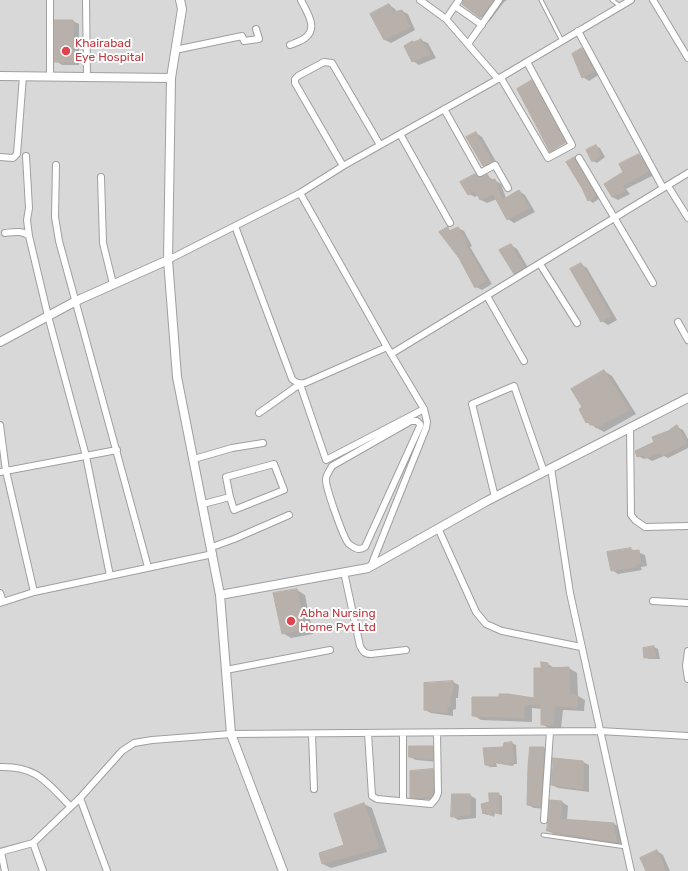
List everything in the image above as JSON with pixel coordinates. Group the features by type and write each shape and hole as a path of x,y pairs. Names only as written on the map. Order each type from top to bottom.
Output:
{"street":[{"path":"50,0 50,76"},
{"path":"86,0 87,77"},
{"path":"180,0 182,9 171,78 168,260 177,377 220,595 231,734 283,871"},
{"path":"290,45 305,38 312,27 311,20 300,0"},
{"path":"420,0 446,19 500,78 548,158 572,145 527,62"},
{"path":"446,19 459,0"},
{"path":"468,44 499,0"},
{"path":"0,342 76,301 168,260 300,193 343,166 500,78 631,0"},
{"path":"653,0 688,58"},
{"path":"455,6 482,25"},
{"path":"176,50 242,36 244,41 259,39 256,29"},
{"path":"578,31 666,187 688,218"},
{"path":"343,166 295,83 295,79 298,76 324,62 332,63 380,145"},
{"path":"0,76 171,78"},
{"path":"0,156 13,158 19,149 23,76"},
{"path":"444,109 480,172 495,165 508,188"},
{"path":"400,134 450,223"},
{"path":"26,156 29,236 48,316 86,456 110,576"},
{"path":"579,158 654,283"},
{"path":"56,166 55,217 59,241 148,567"},
{"path":"391,354 688,173"},
{"path":"101,177 103,243 113,284"},
{"path":"300,193 391,354 424,409 426,428 371,566"},
{"path":"235,226 292,379 300,384 326,460 424,409"},
{"path":"5,233 20,232 29,236"},
{"path":"540,264 577,323"},
{"path":"487,296 524,361"},
{"path":"678,322 688,340"},
{"path":"259,413 300,384 387,347"},
{"path":"495,497 472,404 514,386 548,470 581,647 631,871"},
{"path":"220,595 368,568 495,497 688,398"},
{"path":"411,421 417,421 420,426 394,485 365,547 362,549 356,549 347,543 327,488 325,478 332,466 411,421"},
{"path":"0,425 3,472 34,592"},
{"path":"630,428 631,515 645,527 688,526"},
{"path":"194,459 232,448 263,443"},
{"path":"3,472 117,450"},
{"path":"274,464 284,490 234,510 230,497 226,476 274,464"},
{"path":"394,485 401,490"},
{"path":"203,504 230,497"},
{"path":"0,593 1,603 34,592 110,576 212,550 289,515"},
{"path":"438,528 476,612 486,624 502,631 581,647"},
{"path":"344,572 362,651 366,654 371,654 406,650"},
{"path":"653,601 688,603"},
{"path":"226,670 330,650"},
{"path":"688,651 686,666 688,679"},
{"path":"5,871 1,852 33,843 80,798 122,751 134,743 152,740 231,734 600,731 688,736"},
{"path":"544,820 550,732"},
{"path":"368,733 372,796 377,799 431,804 438,793 437,733"},
{"path":"403,733 403,801"},
{"path":"312,734 314,789"},
{"path":"0,767 13,767 39,775 71,807"},
{"path":"80,798 106,871"},
{"path":"33,843 43,871"}],"lane":[{"path":"541,0 562,41"},
{"path":"612,0 621,6"},
{"path":"543,835 626,847"}],"shaded area":[{"path":"0,0 688,0 688,871 0,871"}],"building":[{"path":"463,0 494,0 480,18 462,4"},
{"path":"389,4 394,12 402,10 410,27 384,40 370,14"},
{"path":"55,20 73,20 73,62 55,62"},
{"path":"421,39 430,54 412,62 404,46 412,41 414,42"},
{"path":"582,48 594,71 582,78 572,54"},
{"path":"532,80 566,142 550,152 517,89"},
{"path":"476,132 492,162 483,166 466,137"},
{"path":"596,145 601,155 592,162 586,150"},
{"path":"639,154 649,171 622,186 625,191 612,197 604,184 623,172 619,164"},
{"path":"575,157 575,160 596,196 588,201 566,162"},
{"path":"475,174 480,177 487,174 491,181 495,179 502,200 519,190 529,208 507,220 493,194 480,200 475,191 468,195 460,182"},
{"path":"448,227 449,231 458,227 467,242 465,243 486,280 475,288 459,258 439,232"},
{"path":"511,244 524,267 514,274 499,250"},
{"path":"581,263 611,316 601,322 570,269"},
{"path":"604,370 629,410 596,428 593,425 590,425 588,421 586,423 579,409 582,407 571,389"},
{"path":"677,425 687,443 662,456 660,453 646,458 643,455 637,457 635,451 654,442 652,437 668,431"},
{"path":"631,548 631,551 639,550 641,563 636,564 636,567 611,571 607,552"},
{"path":"297,589 305,629 282,634 273,593"},
{"path":"654,646 656,657 644,658 643,648"},
{"path":"541,662 548,663 548,668 569,667 570,694 577,695 577,707 555,706 553,725 541,725 541,705 524,704 524,718 472,716 472,697 499,697 499,694 508,694 534,698 534,668 541,668"},
{"path":"453,681 452,695 450,695 450,706 447,707 447,713 424,710 424,683"},
{"path":"512,742 514,762 510,762 509,765 493,762 493,765 485,765 483,748 503,747 504,743"},
{"path":"409,746 433,746 433,759 409,757"},
{"path":"530,747 544,747 540,806 527,805"},
{"path":"553,758 583,761 583,789 551,785"},
{"path":"433,769 432,796 410,798 410,771"},
{"path":"489,793 499,793 499,814 491,811 491,816 486,812 483,814 481,804 489,802"},
{"path":"452,794 470,794 470,815 451,817"},
{"path":"550,800 562,801 561,819 614,823 616,842 547,831"},
{"path":"364,803 379,848 322,864 319,853 344,845 334,814"},
{"path":"657,850 666,871 646,871 640,858"}],"place":[{"name":"Khairabad Eye Hospital","path":"66,51"},
{"name":"Abha Nursing Home Pvt Ltd","path":"291,621"}]}
